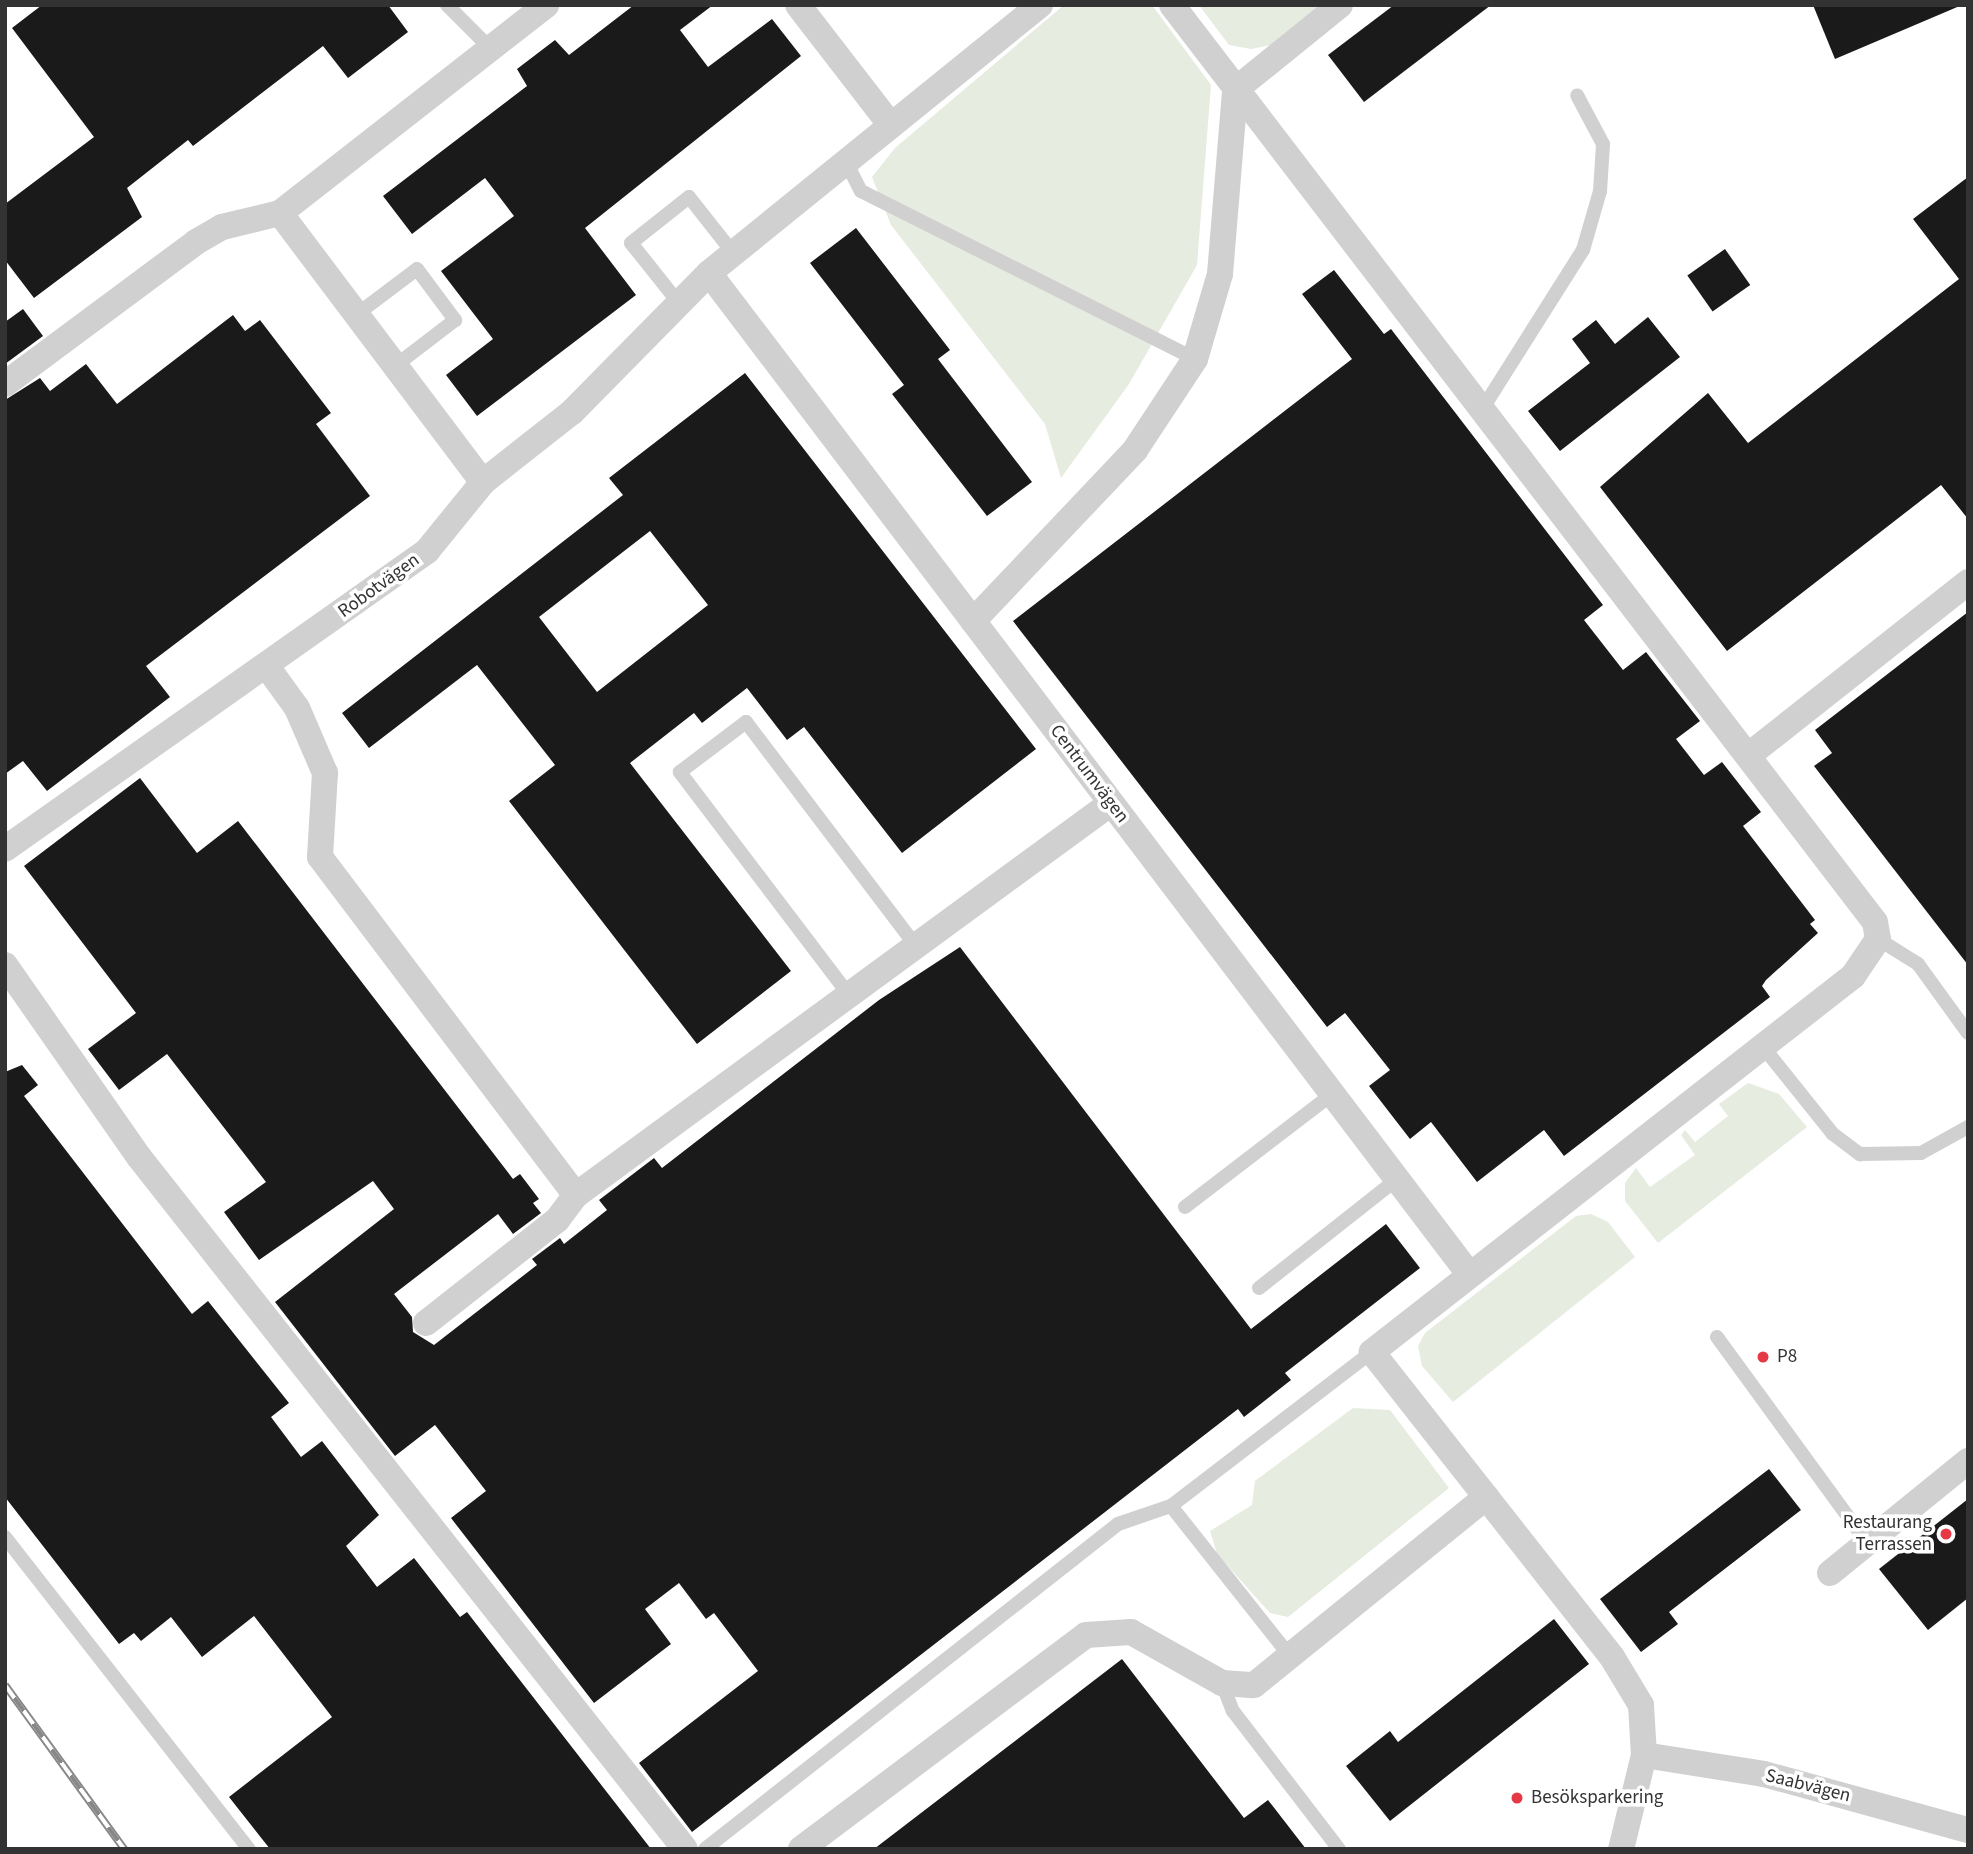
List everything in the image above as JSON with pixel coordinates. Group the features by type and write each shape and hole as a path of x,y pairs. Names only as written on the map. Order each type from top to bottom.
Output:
{"street":[{"path":"5,384 196,242 222,227 280,213 492,50 546,5"},
{"path":"798,5 890,124"},
{"name":"Robotvägen","path":"5,849 268,668 427,551 483,482 572,412 709,273 845,160 1040,5"},
{"path":"1172,5 1234,90 1867,906 1878,939 1853,976 1372,1352 1612,1657 1641,1705 1644,1755 1621,1849"},
{"path":"973,621 1135,450 1195,359 1220,274 1234,90 1340,5"},
{"path":"280,213 483,482"},
{"name":"Centrumvägen","path":"709,273 1469,1275"},
{"path":"1749,755 1968,582"},
{"path":"268,668 297,708 324,772 320,857 576,1195"},
{"path":"426,1323 557,1220 576,1195 846,991 914,943 971,911 1111,803"},
{"path":"5,965 139,1157 685,1849"},
{"path":"1830,1573 1968,1461"},
{"path":"801,1849 1086,1634 1132,1632 1222,1683 1254,1685 1486,1497"},
{"name":"Saabvägen","path":"1644,1755 1764,1774 1968,1830"}],"lane":[{"path":"447,5 492,50"},
{"path":"1483,408 1583,250 1600,191 1603,144 1577,96"},
{"path":"845,160 861,191 1195,359"},
{"path":"678,302 631,243 689,197 734,254"},
{"path":"356,315 417,269 456,320 395,366"},
{"path":"846,991 680,772 746,722 914,943"},
{"path":"1878,939 1918,964 1968,1034"},
{"path":"1764,1048 1833,1134 1860,1154 1921,1153 1968,1127"},
{"path":"1185,1207 1332,1094"},
{"path":"1259,1288 1397,1180"},
{"path":"1717,1337 1867,1543"},
{"path":"705,1849 1118,1524 1171,1506 1372,1352"},
{"path":"1171,1506 1290,1656"},
{"path":"5,1537 249,1849"},
{"path":"1222,1683 1233,1711 1339,1849"}],"shaded area":[{"path":"1064,5 1152,5 1211,85 1197,265 1129,384 1061,478 1045,424 891,225 872,177 895,148"},
{"path":"1199,5 1319,5 1271,45 1251,49 1229,45"},
{"path":"1748,1083 1779,1094 1807,1127 1658,1243 1625,1201 1625,1183 1636,1168 1650,1187 1695,1155 1681,1135 1685,1130 1695,1142 1728,1116 1719,1104"},
{"path":"1591,1214 1608,1222 1635,1257 1453,1402 1422,1366 1418,1346 1425,1333 1576,1216"},
{"path":"1353,1408 1390,1410 1449,1488 1288,1617 1270,1613 1217,1554 1210,1531 1252,1505 1255,1481"}],"building":[{"path":"42,5 388,5 408,32 348,78 323,46 193,146 188,140 127,188 142,217 34,298 5,260 5,204 94,137 12,28"},
{"path":"634,5 713,5 680,30 708,67 772,19 801,56 585,228 636,295 477,416 446,375 493,339 441,271 514,216 485,178 412,234 383,196 527,86 517,69 555,40 569,55"},
{"path":"1394,5 1491,5 1364,102 1328,55"},
{"path":"1813,5 1962,5 1835,59"},
{"path":"1968,177 1968,519 1941,485 1727,651 1600,487 1708,393 1748,443 1959,279 1913,219"},
{"path":"856,228 950,350 938,359 1032,482 987,516 892,394 904,385 810,263"},
{"path":"1725,249 1750,285 1713,311 1687,275"},
{"path":"1334,270 1384,334 1391,329 1603,605 1584,620 1623,670 1646,652 1700,721 1676,739 1704,775 1722,762 1761,812 1743,826 1815,920 1810,924 1818,933 1766,980 1762,986 1770,997 1564,1156 1544,1130 1477,1182 1431,1122 1410,1139 1369,1086 1390,1070 1345,1013 1327,1027 1013,621 1352,359 1302,294"},
{"path":"23,309 43,336 5,364 5,322"},
{"path":"233,315 245,331 260,320 331,413 316,424 370,496 146,666 170,697 47,791 23,761 5,774 5,400 40,378 50,391 86,364 117,404"},
{"path":"1648,317 1680,357 1560,451 1528,411 1590,363 1572,339 1596,320 1615,344"},
{"path":"745,373 1036,749 902,853 804,727 787,740 747,688 702,723 694,713 630,763 791,971 697,1044 509,801 555,765 477,665 369,748 342,713 623,495 609,478","holes":["650,531 708,605 597,692 539,617"]},
{"path":"1968,612 1968,965 1814,766 1832,753 1815,730"},
{"path":"140,778 197,853 238,821 513,1179 520,1174 539,1199 533,1203 541,1213 513,1234 498,1214 394,1294 412,1317 413,1332 434,1345 537,1265 532,1259 560,1238 564,1244 607,1210 599,1200 654,1158 662,1168 879,1000 960,947 1251,1329 1386,1224 1420,1268 1285,1373 1291,1380 1244,1417 1238,1409 692,1832 639,1763 758,1671 714,1613 706,1619 679,1583 645,1609 671,1644 594,1703 451,1518 486,1491 435,1425 395,1456 275,1302 394,1209 373,1181 259,1260 224,1212 266,1182 167,1054 119,1090 88,1049 136,1013 24,866"},
{"path":"22,1065 38,1085 24,1096 192,1314 208,1301 289,1403 271,1417 301,1457 322,1441 379,1515 346,1546 377,1587 414,1558 460,1617 467,1612 651,1849 270,1849 229,1797 332,1717 254,1616 202,1657 171,1617 141,1641 134,1633 119,1644 5,1497 5,1072"},
{"path":"1769,1469 1801,1510 1669,1612 1678,1624 1641,1652 1600,1599"},
{"name":"Restaurang Terrassen","path":"1968,1499 1968,1598 1928,1630 1879,1569"},
{"path":"1554,1619 1589,1664 1390,1821 1346,1766 1390,1731 1398,1742"},
{"path":"1122,1659 1244,1818 1268,1800 1306,1849 874,1849"}],"railway":[{"path":"5,1685 124,1849"}],"place":[{"name":"P8","path":"1763,1357"},
{"name":"Restaurang Terrassen","path":"1946,1534"},
{"name":"Besöksparkering","path":"1517,1798"}]}
